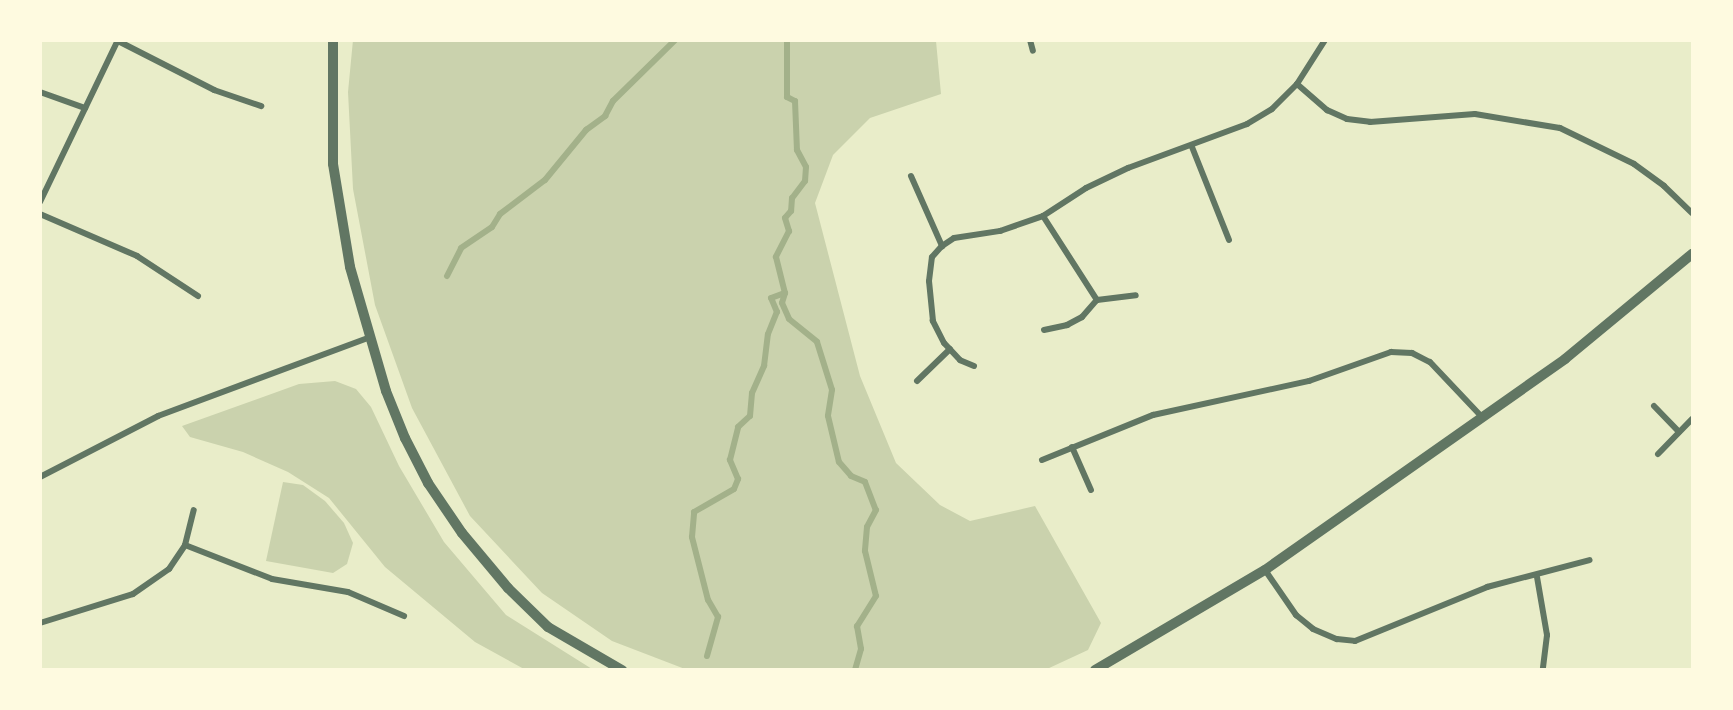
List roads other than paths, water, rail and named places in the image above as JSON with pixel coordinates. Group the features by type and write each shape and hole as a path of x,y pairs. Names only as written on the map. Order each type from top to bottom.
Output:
{"street":[{"path":"333,40 333,164 350,267 370,337 405,438 428,483 462,533 508,588 548,627 622,669"},
{"path":"1030,40 1033,51"},
{"path":"974,366 950,349 933,321 929,281 932,257 942,246 954,238 1000,231 1043,216 1086,188 1159,154 1192,147 1247,124 1272,109 1297,84 1325,40"},
{"path":"40,202 118,41 214,90 261,106"},
{"path":"1297,84 1327,110 1347,119 1370,122 1475,114 1560,128 1634,165 1664,186 1692,213"},
{"path":"40,92 86,108"},
{"path":"1192,147 1229,240"},
{"path":"911,176 942,246"},
{"path":"40,214 128,252 198,296"},
{"path":"1043,216 1098,300"},
{"path":"1095,669 1264,570 1483,418 1565,359 1692,254"},
{"path":"1044,330 1068,325 1082,317 1098,300 1136,295"},
{"path":"40,477 158,416 370,337"},
{"path":"917,381 950,349"},
{"path":"1042,460 1154,415 1309,381 1391,352 1412,353 1430,362 1483,418"},
{"path":"1654,406 1679,432"},
{"path":"1658,454 1692,418"},
{"path":"1072,447 1091,490"},
{"path":"40,623 133,594 169,569 185,545 194,510"},
{"path":"185,545 272,579 348,592 404,616"},
{"path":"1264,570 1296,615 1313,629 1337,639 1355,642 1487,587 1537,577 1590,560"},
{"path":"1537,577 1547,635 1543,669"}],"waterway":[{"path":"447,276 461,248 492,227 500,214 545,180 586,130 605,116 613,101 675,40"},
{"path":"787,40 787,97 795,101 797,150 806,167 805,181 792,198 791,211 785,218 789,231 776,257 785,293 782,303 789,319 817,342 832,390 828,416 839,462 851,476 865,482 876,510 867,527 865,551 876,596 857,626 861,649 855,670"},
{"path":"707,656 718,617 708,600 692,537 694,512 734,489 738,479 730,460 738,427 750,416 752,393 764,366 768,334 777,312 771,298 785,293"}]}
